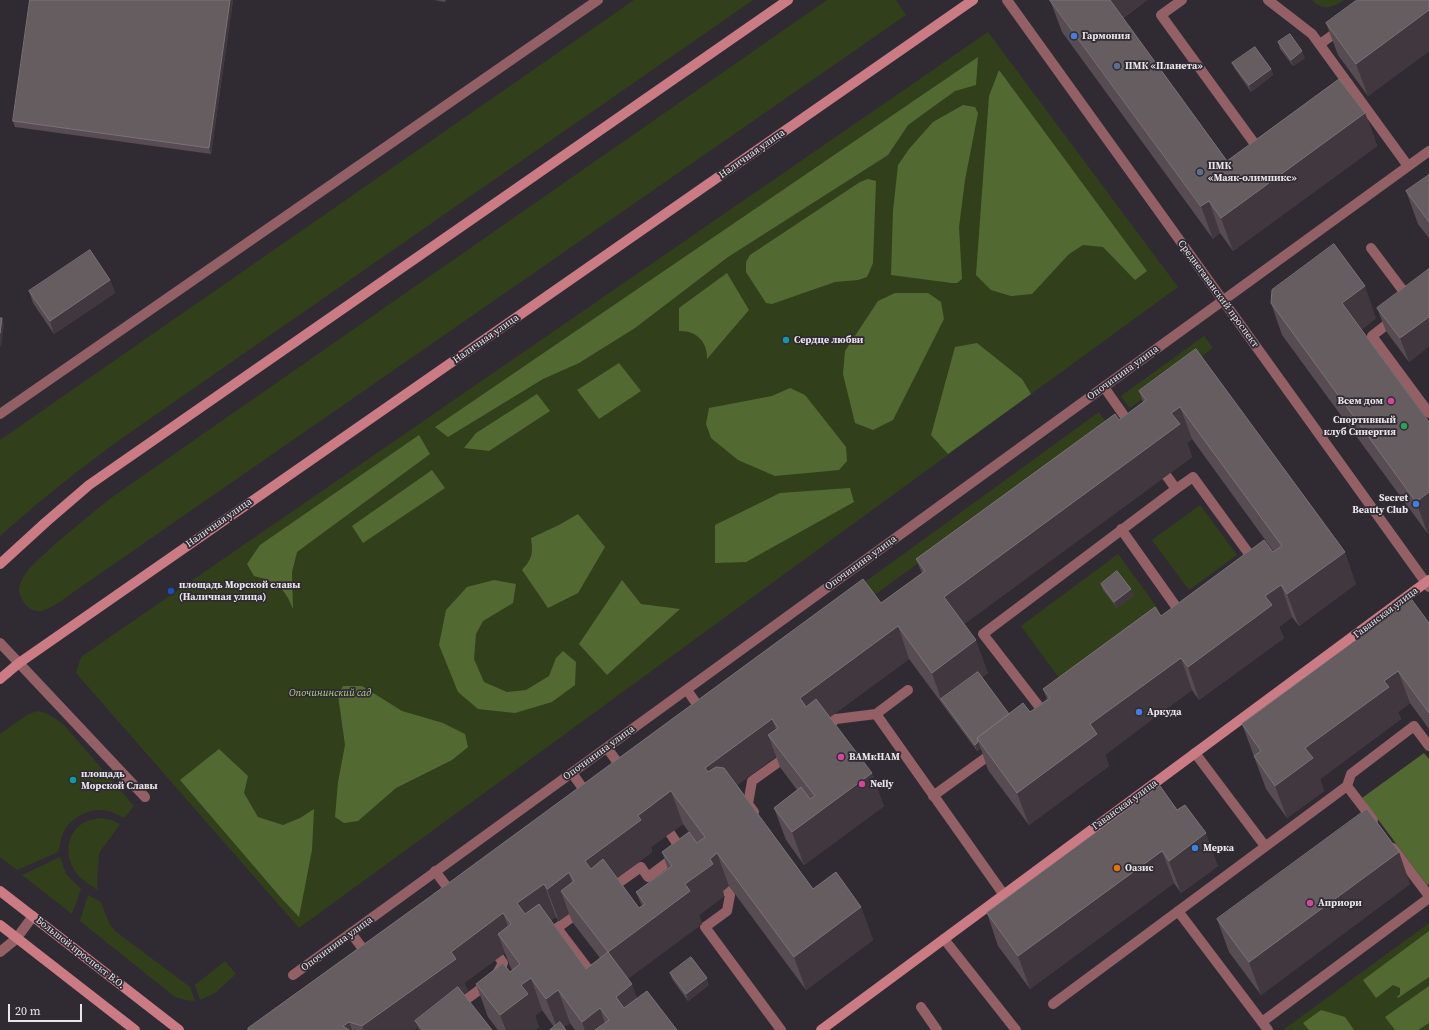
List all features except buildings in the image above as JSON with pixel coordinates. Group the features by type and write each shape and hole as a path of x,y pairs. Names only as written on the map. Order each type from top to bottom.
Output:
{"main road":[{"path":"0,564 89,485 788,0"},
{"name":"Наличная улица","path":"0,679 19,663 973,0"},
{"name":"Гаванская улица","path":"821,1030 1428,583"},
{"name":"Большой проспект В.О.","path":"0,891 179,1030"},
{"path":"0,925 16,939 135,1030"}],"street":[{"path":"0,414 598,0"},
{"name":"Среднегаванский проспект","path":"1007,0 1428,583"},
{"path":"1182,0 1161,15 1257,147 1270,138"},
{"path":"1268,0 1312,34 1408,166"},
{"path":"1320,44 1350,22"},
{"path":"1322,101 1348,83"},
{"name":"Опочинина улица","path":"293,975 1429,151"},
{"path":"1371,248 1410,307 1372,336 1429,413"},
{"path":"1104,387 1139,437"},
{"path":"1166,475 1176,488"},
{"path":"1041,709 983,634 1121,529 1193,477 1260,569 1254,573"},
{"path":"1121,529 1174,610 1183,617"},
{"path":"0,643 145,798"},
{"path":"687,690 710,723"},
{"path":"815,735 836,719 876,714 908,690"},
{"path":"876,714 1004,895"},
{"path":"1053,1004 1347,786 1350,774 1414,726 1429,746"},
{"path":"933,796 1004,745"},
{"path":"607,748 631,781"},
{"path":"1195,754 1266,846"},
{"path":"760,820 748,804 750,779 787,756"},
{"path":"572,773 596,806"},
{"path":"1347,786 1378,828"},
{"path":"670,833 682,851 694,853"},
{"path":"1178,912 1265,1026 1429,897 1387,840"},
{"path":"599,897 639,865 648,877 682,851"},
{"path":"435,871 460,905"},
{"path":"725,889 730,895 727,911 705,927 781,1030"},
{"path":"583,909 558,928 599,984"},
{"path":"0,952 16,939 33,916"},
{"path":"351,933 376,966"},
{"path":"944,939 1016,1030"},
{"path":"448,1013 468,1003 494,979 503,963 499,957"},
{"path":"920,1007 937,1030"}],"green space":[{"path":"634,0 753,0 125,436 61,484 0,536 0,440"},
{"path":"827,0 896,0 906,15 59,602 50,608 41,611 33,610 26,605 21,598 19,588 22,579 29,569 54,545 111,498"},
{"path":"1312,0 1344,0 1336,5 1324,7"},
{"name":"Опочининский сад","path":"988,32 1178,287 299,928 76,673 81,657"},
{"path":"978,57 976,85 955,91 908,125 888,155 728,257 635,328 579,363 543,379 448,437 435,427"},
{"path":"999,70 1147,271 1135,280 1103,247 1083,245 1069,254 1032,294 1011,296 991,290 976,275 989,96"},
{"path":"963,105 975,107 978,113 965,180 959,227 962,279 957,283 952,283 891,275 893,211 898,165 909,149 933,122"},
{"path":"868,179 876,181 873,263 867,277 858,280 835,282 772,304 766,303 746,272 746,262 750,255 860,182"},
{"path":"727,273 749,310 707,359 705,347 700,338 685,331 679,331 679,308"},
{"path":"895,293 928,293 941,302 944,319 893,420 873,430 855,423 843,374 845,351 878,301"},
{"path":"1204,336 1213,348 1130,408 1121,396"},
{"path":"977,343 1022,379 1031,394 948,454 931,435 955,347"},
{"path":"619,363 641,391 599,419 577,390"},
{"path":"790,388 805,395 846,447 847,461 839,470 775,476 738,460 711,438 706,424 709,408 772,396"},
{"path":"537,394 550,411 489,451 464,448 476,433"},
{"path":"1099,412 1108,425 718,709 708,696"},
{"path":"419,435 430,454 297,552 292,572 293,609 287,596 279,586 268,580 254,576 247,564 260,545"},
{"path":"432,470 445,488 363,543 352,526"},
{"path":"850,488 854,502 746,562 715,563 715,525 780,493"},
{"path":"1200,505 1237,555 1189,590 1152,540"},
{"path":"578,514 605,547 578,593 548,608 522,570 530,559 532,548 531,538"},
{"path":"1118,554 1159,610 1062,682 1021,626"},
{"path":"494,580 516,584 513,603 483,621 476,634 474,659 484,682 507,692 526,690 549,676 556,658 563,651 576,662 575,685 552,702 515,713 478,709 458,692 439,645 446,610 467,587"},
{"path":"622,580 641,604 680,609 607,675 579,644"},
{"path":"343,686 362,686 402,711 443,723 465,734 468,747 452,760 396,788 358,821 344,823 335,817 338,782 345,745 338,695"},
{"path":"37,711 51,716 64,725 134,806 124,818 110,811 103,810 95,810 84,813 67,826 61,838 58,852 17,870 0,857 0,734 27,715"},
{"path":"219,749 248,776 244,793 258,817 283,825 300,818 314,809 312,850 299,917 180,780"},
{"path":"1424,753 1429,759 1429,884 1427,885 1362,798"},
{"path":"101,818 120,824 99,853 98,890 78,875 71,862 68,848 72,834 77,828 85,822"},
{"path":"60,857 66,874 81,889 72,914 22,875"},
{"path":"88,895 101,902 109,923 115,931 190,987 195,1001 175,997 80,921"},
{"path":"1429,923 1429,1030 1283,1030"},
{"path":"1429,931 1429,977 1398,998 1400,988 1393,985 1376,998 1363,980"},
{"path":"225,961 236,974 215,993 200,1000 195,985"},
{"path":"1429,986 1429,1023 1418,1030 1395,1030 1385,1017"},
{"path":"1321,1010 1345,1017 1354,1030 1309,1030 1303,1023"}],"place":[{"name":"Гармония","path":"1074,36"},
{"name":"ПМК «Планета»","path":"1117,66"},
{"name":"ПМК «Маяк-олимпикс»","path":"1200,172"},
{"name":"Сердце любви","path":"786,340"},
{"name":"Всем дом","path":"1391,401"},
{"name":"Спортивный клуб Синергия","path":"1404,426"},
{"name":"Secret Beauty Club","path":"1416,504"},
{"name":"площадь Морской славы (Наличная улица)","path":"171,591"},
{"name":"Аркуда","path":"1139,712"},
{"name":"ВАМкНАМ","path":"841,757"},
{"name":"площадь Морской Славы","path":"73,780"},
{"name":"Nelly","path":"862,784"},
{"name":"Мерка","path":"1195,848"},
{"name":"Оазис","path":"1117,868"},
{"name":"Априори","path":"1310,903"}]}
